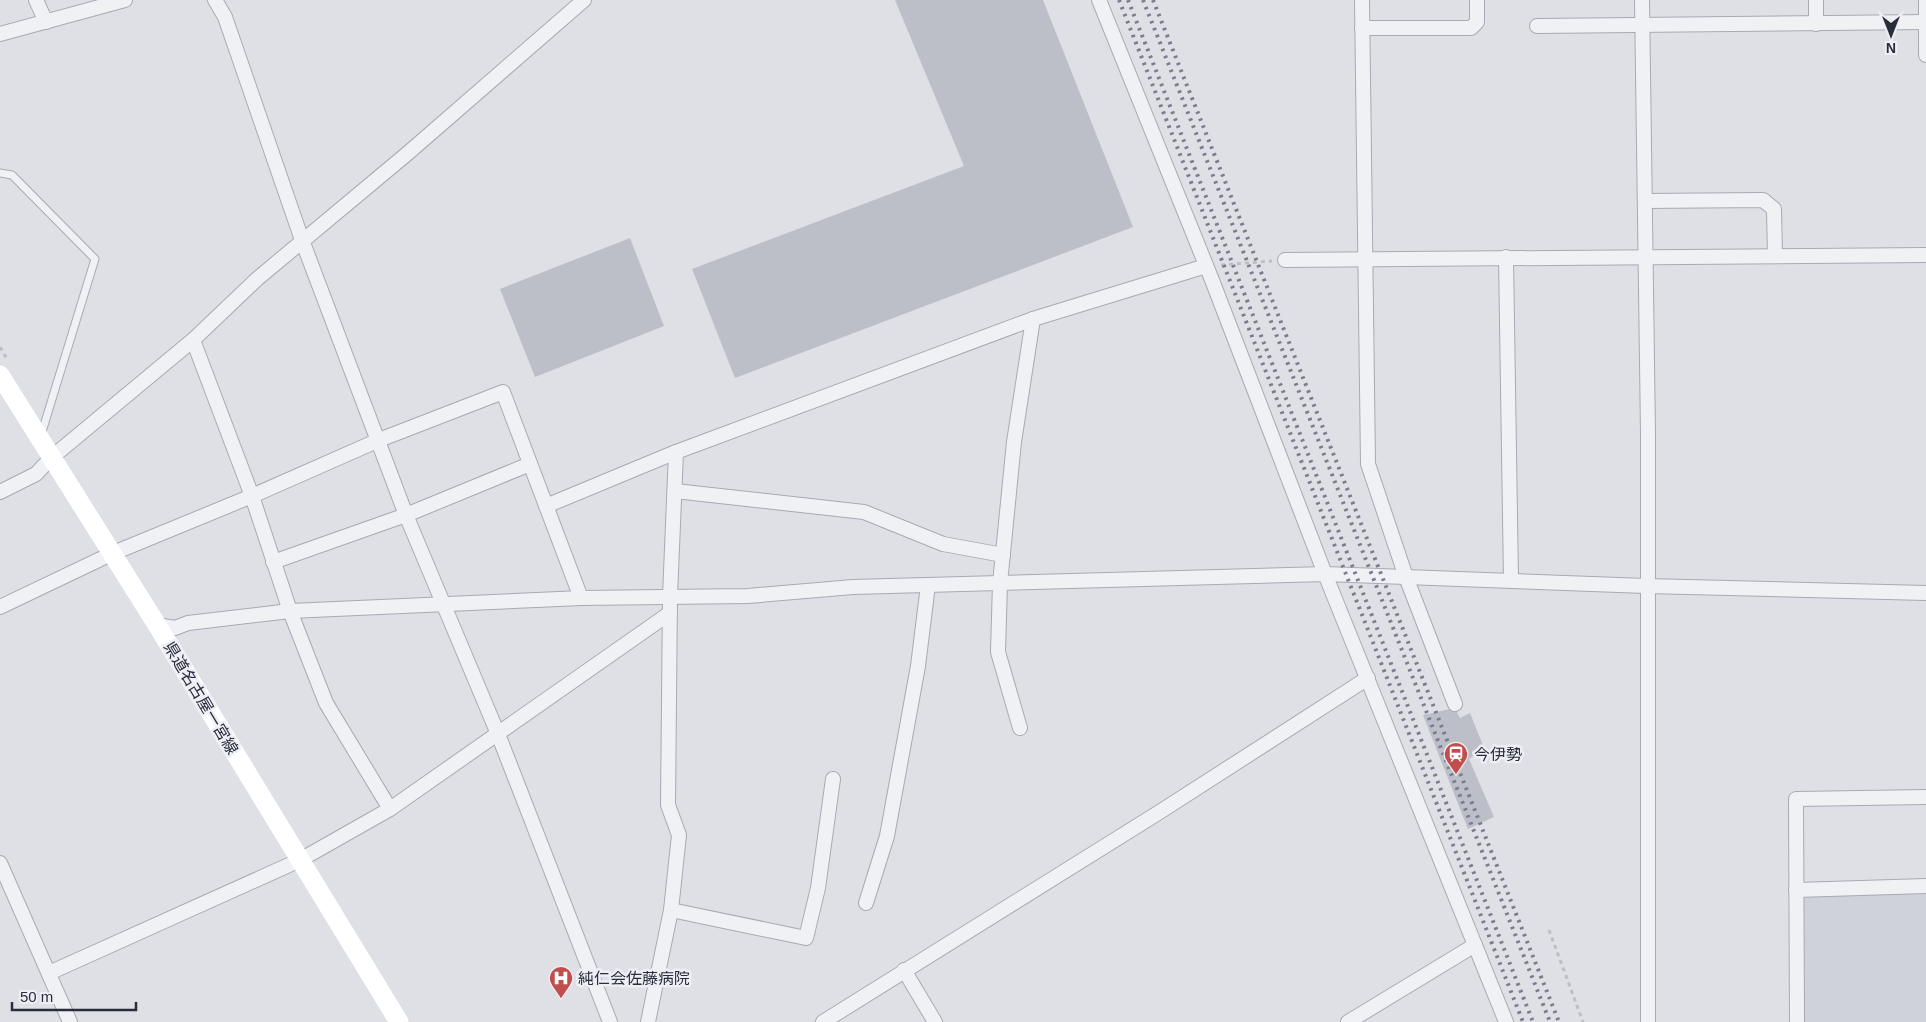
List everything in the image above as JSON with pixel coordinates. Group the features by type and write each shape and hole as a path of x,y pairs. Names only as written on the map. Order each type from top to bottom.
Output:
{"main road":[{"name":"県道名古屋一宮線","path":"0,375 157,626 400,1022"}],"street":[{"path":"36,0 46,22"},
{"path":"0,34 125,0"},
{"path":"215,0 225,17 302,240 406,515 498,734 610,1022"},
{"path":"0,492 36,474 51,458 193,340 257,279 302,240 421,142 584,0"},
{"path":"1099,0 1206,266 1325,574 1506,1022"},
{"path":"1362,0 1368,464 1406,577 1454,704"},
{"path":"1362,28 1471,28 1478,22 1477,0"},
{"path":"1642,0 1646,256 1648,1022"},
{"path":"1816,0 1816,24"},
{"path":"1926,0 1926,55"},
{"path":"1537,26 1926,22"},
{"path":"1645,201 1763,200 1774,208 1775,256"},
{"path":"1285,260 1926,255"},
{"path":"1506,257 1511,581"},
{"path":"546,506 676,452 1033,319 1206,266"},
{"path":"1020,728 998,652 1000,583 1014,442 1033,319"},
{"path":"193,340 252,496 290,611 326,703 390,810"},
{"path":"0,606 111,554 252,496 379,440 503,392 581,598"},
{"path":"648,1022 671,910 679,835 668,805 670,596 676,452"},
{"path":"273,562 406,515 530,464"},
{"path":"675,491 864,512 943,544 1003,555"},
{"path":"157,626 175,628 188,623 290,611 581,598 748,596 853,586 1325,574 1646,586 1926,593"},
{"path":"866,903 887,836 918,666 928,585"},
{"path":"49,973 300,860 390,810 670,613"},
{"path":"823,1022 1158,813 1368,678"},
{"path":"671,910 806,938 818,888 833,779"},
{"path":"1797,1022 1796,799 1926,797"},
{"path":"0,863 70,1022"},
{"path":"1796,890 1926,886"},
{"path":"1348,1022 1474,945"},
{"path":"904,970 935,1022"}],"lane":[{"path":"0,173 12,175 95,259 40,440"}],"path":[{"path":"1206,266 1285,260"},
{"path":"1549,930 1583,1022"}],"shaded area":[{"path":"1806,893 1926,894 1926,1022 1802,1022 1801,902"}],"building":[{"path":"895,0 1043,0 1133,227 735,378 692,269 964,166"},
{"path":"630,238 664,326 535,377 500,289"},
{"path":"1455,708 1460,718 1470,713 1484,748 1469,759 1494,817 1468,829 1423,715"}],"railway":[{"path":"1119,0 1523,1022"},
{"path":"1128,0 1533,1022"},
{"path":"1143,0 1550,1022"},
{"path":"1153,0 1559,1022"}],"place":[{"name":"今伊勢","path":"1456,775"},
{"name":"純仁会佐藤病院","path":"561,999"}]}
